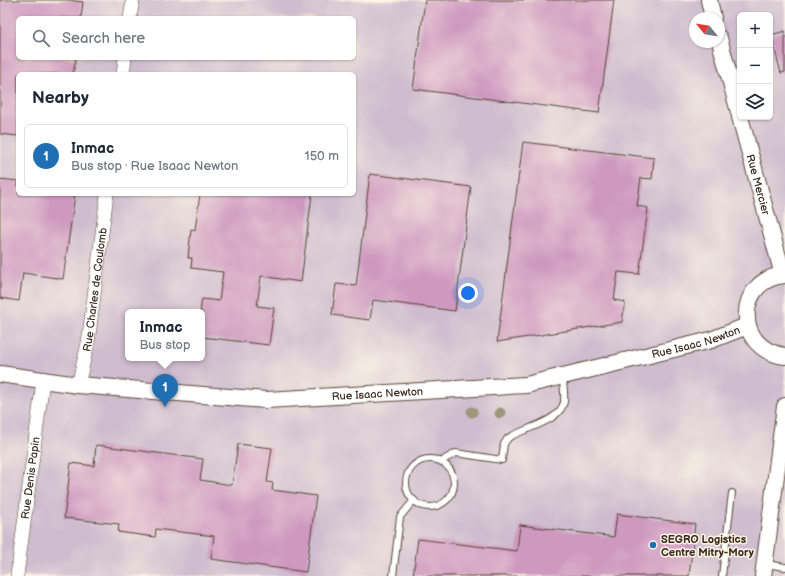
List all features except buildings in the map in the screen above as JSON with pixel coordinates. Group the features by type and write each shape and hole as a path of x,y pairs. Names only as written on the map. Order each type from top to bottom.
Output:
{"street":[{"path":"130,16 133,0"},
{"path":"709,0 712,12"},
{"name":"Rue Mercier","path":"722,48 737,105"},
{"path":"123,72 125,60"},
{"name":"Rue Mercier","path":"741,120 784,275"},
{"name":"Rue Charles de Coulomb","path":"78,385 88,342 107,196"},
{"path":"784,275 770,279 758,287 750,298 746,312 747,326 752,338 761,347 772,354 785,356"},
{"name":"Rue Isaac Newton","path":"0,374 78,385 266,400 526,385 711,340 747,326"},
{"name":"Rue Denis Papin","path":"17,576 43,381"},
{"path":"764,570 785,406"}],"lane":[{"path":"442,462 456,453 502,460 504,444 508,438 551,419 561,410 564,401 562,376"},
{"path":"431,459 442,462 449,468 454,481 450,496 445,502 430,507 423,506 414,500 407,489 406,482 412,467 424,460 431,459"},
{"path":"722,576 732,493"},
{"path":"393,576 400,516 414,500"},
{"path":"764,570 785,567"}],"shaded area":[{"path":"0,0 785,0 785,576 0,576"}],"place":[{"name":"Inmac","path":"165,407"},
{"name":"SEGRO Logistics Centre Mitry-Mory","path":"653,545"}]}
